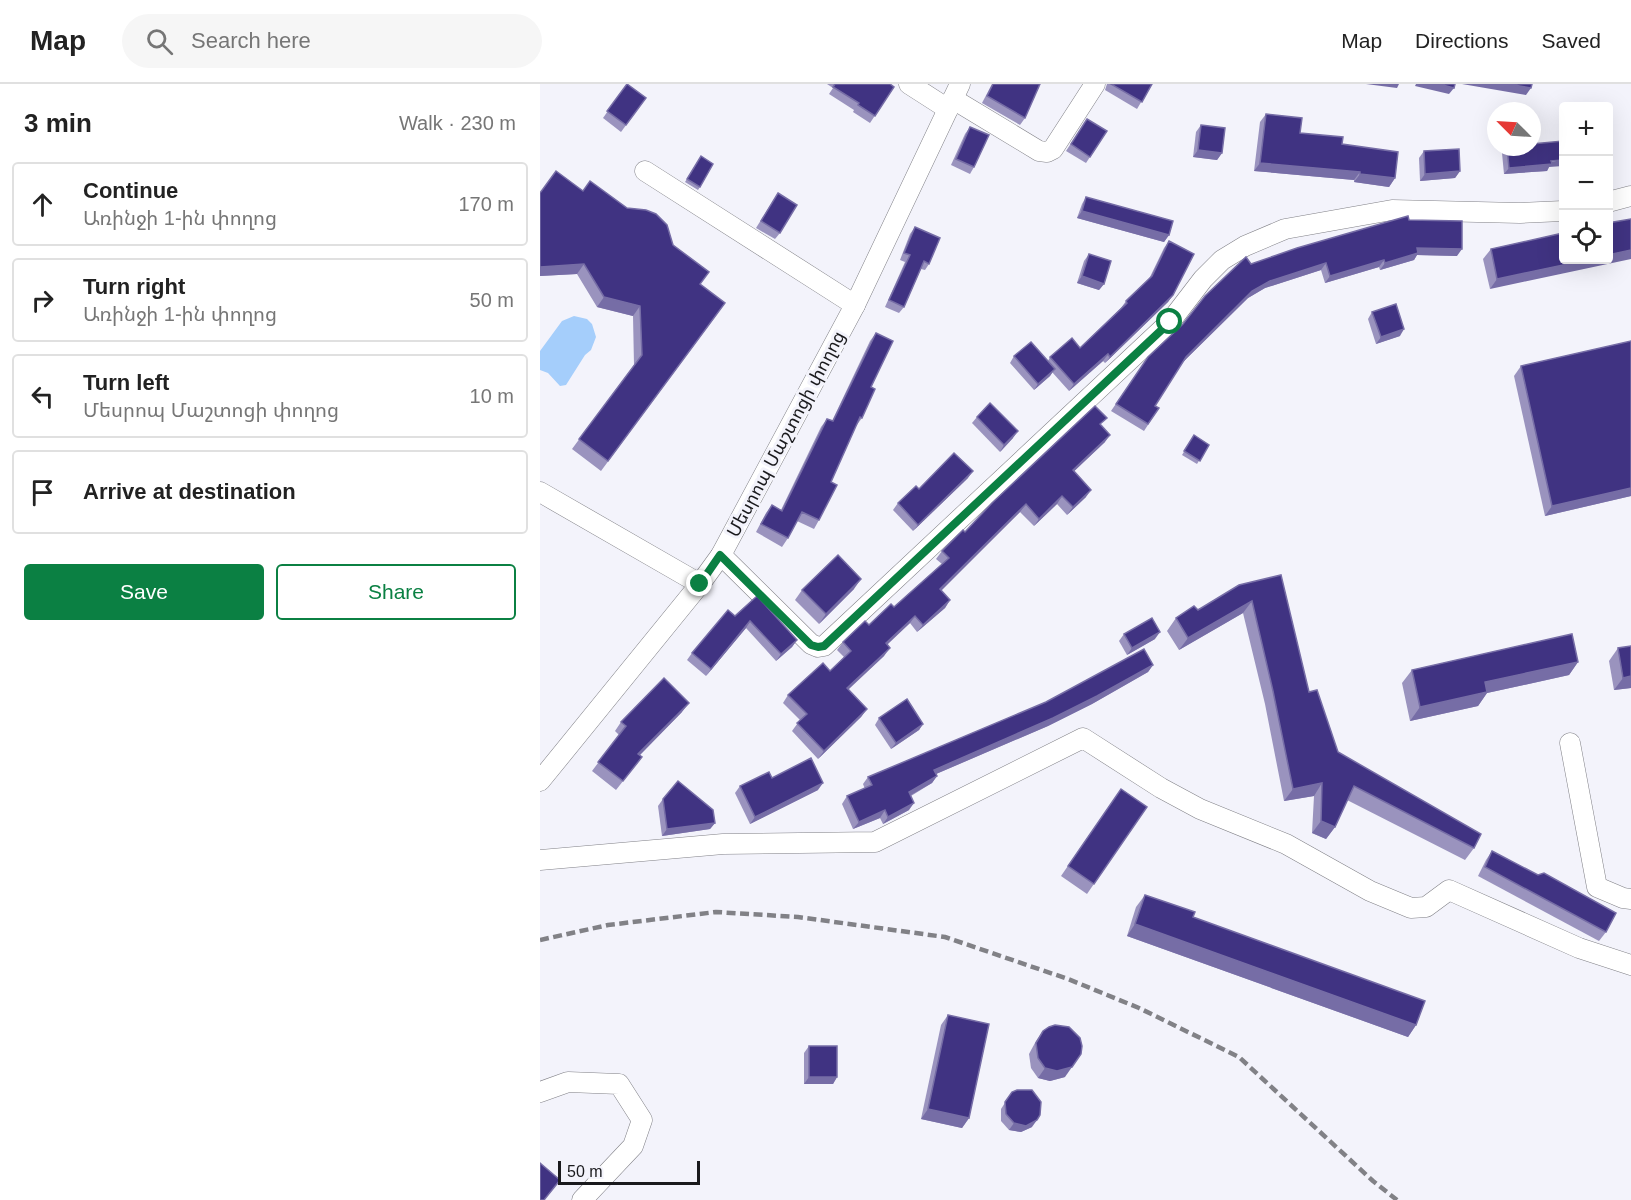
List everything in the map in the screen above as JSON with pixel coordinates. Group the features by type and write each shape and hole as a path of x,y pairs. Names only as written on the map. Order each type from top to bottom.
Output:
{"street":[{"path":"909,84 954,98 1039,151 1047,152 1053,149 1095,84"},
{"name":"Մեսրոպ Մաշտոցի փողոց","path":"540,781 700,584 720,555 855,304 954,98"},
{"path":"645,171 855,304"},
{"path":"1613,201 1631,196"},
{"path":"720,555 811,645 824,646 1170,322 1203,279 1222,260 1245,246 1285,229 1392,210 1520,213 1559,211"},
{"path":"540,492 700,584"},
{"path":"540,860 723,844 875,842 1083,738 1161,788 1200,809 1286,844 1370,891 1411,908 1426,907 1449,890 1579,948 1631,965"},
{"path":"1570,743 1597,886 1623,898 1631,899"},
{"path":"540,1092 568,1082 619,1084 642,1120 633,1146 582,1200"}],"water":[{"path":"574,316 587,319 592,324 596,337 591,350 585,355 566,385 560,386 548,373 540,370 540,351 562,321"}],"building":[{"path":"627,84 646,98 626,125 607,111"},
{"path":"835,84 890,84 894,87 875,116 833,87"},
{"path":"993,84 1040,84 1025,118 987,96"},
{"path":"1111,84 1152,84 1142,102"},
{"path":"1439,84 1455,84 1454,88"},
{"path":"1508,84 1532,84 1531,88"},
{"path":"1266,114 1302,118 1300,133 1343,137 1342,144 1398,152 1395,178 1360,174 1360,172 1260,163"},
{"path":"1087,119 1107,131 1090,157 1071,144"},
{"path":"1201,125 1225,128 1222,153 1198,150"},
{"path":"970,127 989,135 974,167 956,159"},
{"path":"1559,141 1559,160 1551,161 1552,164 1509,168 1508,156 1541,156 1541,143"},
{"path":"1459,149 1460,171 1425,174 1424,151"},
{"path":"701,156 713,164 700,187 687,179"},
{"path":"556,171 583,191 590,181 627,208 646,210 656,214 667,225 673,245 709,272 700,284 725,303 608,461 579,439 642,355 640,306 604,297 584,264 540,267 540,193"},
{"path":"778,193 797,205 780,233 761,221"},
{"path":"1086,197 1173,221 1169,235 1082,211"},
{"path":"1408,216 1409,220 1462,221 1462,249 1417,248 1418,253 1385,263 1384,260 1330,276 1326,263 1270,281 1252,291 1186,357 1155,406 1159,408 1148,424 1116,404 1148,357 1183,324 1205,296 1246,257 1251,264 1297,248"},
{"path":"1631,219 1631,250 1613,254 1613,222"},
{"path":"915,227 940,238 929,264 924,261 904,307 889,300 910,255 904,253"},
{"path":"1559,234 1559,264 1568,264 1497,279 1491,249"},
{"path":"1169,241 1194,254 1173,295 1110,357 1108,354 1074,384 1050,357 1072,338 1080,348 1127,303 1126,301 1152,276"},
{"path":"1089,254 1111,261 1104,284 1082,276"},
{"path":"1396,304 1404,329 1381,337 1372,312"},
{"path":"876,333 893,341 871,387 875,389 831,482 837,485 819,520 802,512 788,538 761,524 772,505 782,511 827,419 833,421"},
{"path":"1631,341 1631,488 1552,506 1521,366"},
{"path":"1031,342 1055,369 1038,384 1014,356"},
{"path":"990,403 1018,431 1004,445 977,417"},
{"path":"1095,406 1107,418 1100,424 1110,435 1073,470 1091,490 1073,507 1062,496 1039,519 1026,504 940,589 950,600 923,625 915,616 886,643 890,648 847,688 867,709 824,751 797,723 807,714 788,695 823,663 830,671 851,651 843,642 865,621 869,625 891,604 894,607 949,558 942,551 963,530 965,532 992,503"},
{"path":"1194,435 1209,445 1200,461 1184,451"},
{"path":"954,453 973,471 918,525 898,503 916,486 919,489"},
{"path":"838,555 861,579 826,614 802,590"},
{"path":"1281,575 1309,692 1317,690 1338,752 1481,834 1474,848 1354,786 1335,827 1321,821 1322,783 1293,789 1252,601 1188,638 1176,618 1194,606 1198,610 1239,585"},
{"path":"757,596 797,640 781,654 750,621 711,669 692,653 728,610 735,616"},
{"path":"1152,618 1160,632 1132,648 1124,634"},
{"path":"1572,634 1578,662 1485,682 1487,692 1420,707 1412,670"},
{"path":"1631,646 1631,676 1623,678 1618,648"},
{"path":"1144,649 1153,665 1053,718 934,770 937,776 909,792 914,803 888,817 885,810 859,822 847,796 872,785 868,777 1046,702"},
{"path":"664,678 689,703 638,754 642,757 623,781 598,762 626,726 621,722"},
{"path":"907,699 923,724 896,743 879,718"},
{"path":"811,758 823,783 755,817 740,786 769,772 772,778"},
{"path":"678,781 713,810 715,823 667,829 663,799"},
{"path":"1121,789 1147,807 1094,884 1068,866"},
{"path":"1492,851 1538,875 1544,873 1616,913 1606,932 1485,867"},
{"path":"1145,895 1195,912 1193,917 1425,1001 1416,1025 1135,924"},
{"path":"948,1015 989,1024 969,1118 928,1109"},
{"path":"1055,1025 1069,1027 1080,1038 1082,1046 1081,1054 1072,1067 1057,1071 1045,1068 1038,1058 1036,1043 1043,1031"},
{"path":"809,1046 837,1046 837,1077 809,1077"},
{"path":"1032,1090 1041,1102 1040,1115 1037,1120 1026,1126 1014,1123 1006,1114 1005,1102 1012,1092"},
{"path":"540,1163 560,1180 544,1200 540,1200"}],"railway":[{"path":"540,940 608,925 716,912 798,917 945,937 1068,979 1139,1008 1239,1057 1373,1181 1397,1200"}],"route":[{"path":"700,584 720,555 811,645 824,646 1170,322"}]}
